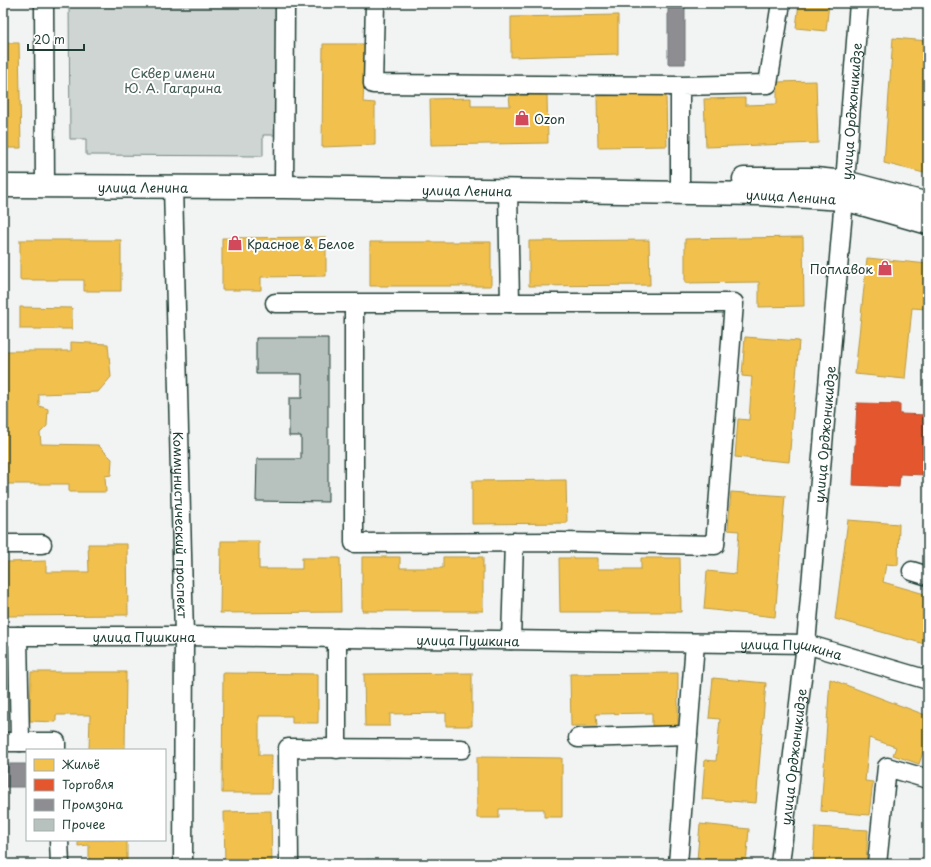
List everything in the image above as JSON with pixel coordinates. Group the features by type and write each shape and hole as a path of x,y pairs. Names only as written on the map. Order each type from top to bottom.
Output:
{"main road":[{"path":"3,175 45,180 284,181"},
{"name":"улица Ленина","path":"3,186 45,180 172,186 284,181 680,186 760,194 845,190 928,223"},
{"path":"845,190 928,204"}],"street":[{"path":"44,3 45,180"},
{"path":"284,181 285,3"},
{"path":"375,3 373,84 680,86 768,84 781,3"},
{"name":"улица Орджоникидзе","path":"780,864 806,644 845,190 859,3"},
{"path":"680,86 680,186"},
{"path":"508,184 510,303"},
{"name":"Коммунистический проспект","path":"172,186 184,636 183,864"},
{"path":"275,303 354,303 510,303 734,303 715,545 514,542 354,543 354,303"},
{"path":"511,640 514,542"},
{"path":"3,544 42,544"},
{"path":"10,636 11,742 56,742 56,749"},
{"name":"улица Пушкина","path":"10,636 184,636 806,644 928,680"},
{"path":"337,638 337,749"},
{"path":"678,864 695,642"},
{"path":"578,738 688,735"},
{"path":"289,864 288,748 462,749"},
{"path":"877,864 887,767 928,779"},
{"path":"59,841 60,864"}],"shaded area":[{"path":"366,858 594,858 594,864 366,864"}],"green space":[{"name":"Сквер имени Ю. А. Гагарина","path":"69,3 276,3 277,135 263,135 263,156 86,155 86,139 70,139"}],"building: Жильё":[{"path":"799,3 829,3 826,31 796,28"},
{"path":"618,15 618,54 511,57 511,17"},
{"path":"893,38 928,41 928,99 925,127 928,128 928,174 884,163"},
{"path":"3,43 19,43 21,148 3,148"},
{"path":"323,44 366,44 363,102 375,103 375,145 322,147"},
{"path":"816,81 818,143 706,147 704,99 745,98 745,105 777,104 777,82"},
{"path":"509,95 547,95 548,143 431,145 430,99 471,98 471,106 510,106"},
{"path":"666,95 667,146 598,147 597,96"},
{"path":"326,237 326,276 261,277 261,290 222,290 222,238"},
{"path":"803,237 804,306 759,307 759,282 685,283 685,239"},
{"path":"20,240 121,240 121,291 84,291 84,280 20,280"},
{"path":"649,240 650,285 529,286 529,241"},
{"path":"370,242 491,242 491,286 370,286"},
{"path":"867,258 928,264 928,309 912,308 905,379 855,374"},
{"path":"20,307 72,308 72,329 20,329"},
{"path":"745,337 799,341 789,462 735,457 738,419 749,420 752,377 742,376"},
{"path":"71,342 108,344 111,377 98,392 39,394 39,406 48,409 47,426 40,433 41,444 98,445 112,459 111,475 105,476 106,492 69,492 69,484 3,484 3,351 71,351"},
{"path":"566,480 567,523 472,524 472,481"},
{"path":"731,492 785,496 775,617 704,609 707,571 736,574 739,531 728,530"},
{"path":"848,520 899,524 898,565 886,564 883,582 928,595 928,645 835,619"},
{"path":"221,541 259,541 259,569 302,569 302,558 340,558 341,612 220,613"},
{"path":"88,544 127,544 128,615 8,616 7,562 46,561 46,572 89,572"},
{"path":"362,557 400,557 400,568 443,568 443,557 483,557 483,611 362,611"},
{"path":"559,558 598,558 598,569 641,569 641,558 680,558 681,612 560,612"},
{"path":"31,672 126,672 125,749 89,749 90,715 56,715 56,722 30,721"},
{"path":"223,673 318,674 318,723 292,723 292,716 259,716 259,755 272,755 271,793 222,793"},
{"path":"472,673 472,726 446,726 446,713 390,714 390,726 365,726 364,674"},
{"path":"678,673 678,726 652,726 652,713 596,714 597,726 571,726 570,674"},
{"path":"713,678 766,683 756,803 702,799 705,760 716,761 720,719 709,718"},
{"path":"830,679 928,716 928,737 919,764 893,755 896,747 869,738 865,781 873,782 869,815 821,811"},
{"path":"3,680 6,680 6,730 3,730"},
{"path":"477,757 562,758 562,817 544,817 544,809 499,809 499,818 477,818"},
{"path":"271,811 272,864 225,864 224,812"},
{"path":"700,824 749,829 746,864 710,864 711,862 697,860"},
{"path":"815,827 868,830 866,864 813,864"},
{"path":"78,841 127,841 127,864 89,864 89,845 78,846"}],"building: Торговля":[{"path":"857,403 900,404 900,414 928,415 926,475 900,474 899,487 853,485"}],"building: Промзона":[{"path":"668,3 685,3 685,64 668,64"},
{"path":"3,764 26,764 26,787 3,787"}],"building: Прочее":[{"path":"256,338 328,338 328,502 256,501 257,459 301,459 301,436 289,436 289,398 302,398 302,374 256,374"}],"place":[{"name":"Ozon","path":"522,118"},
{"name":"Красное & Белое","path":"235,243"},
{"name":"Поплавок","path":"885,268"}]}
